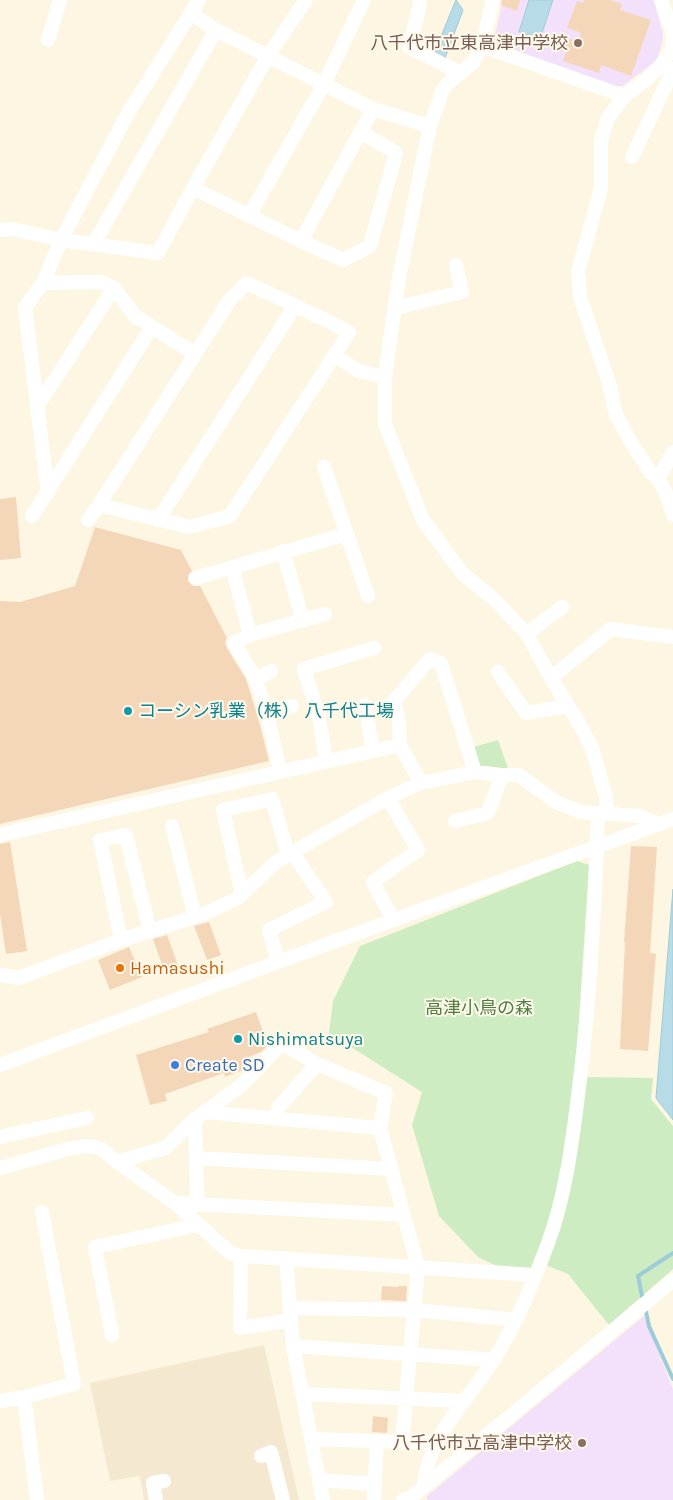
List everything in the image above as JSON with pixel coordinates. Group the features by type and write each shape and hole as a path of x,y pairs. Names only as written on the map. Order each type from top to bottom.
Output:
{"street":[{"path":"48,40 60,0"},
{"path":"48,493 26,307 43,283 61,240 127,116 198,0"},
{"path":"0,230 13,229 61,240 158,253 268,56 306,0"},
{"path":"249,216 324,84 364,0"},
{"path":"420,0 409,47 460,73"},
{"path":"424,1486 425,1474 436,1443 446,1424 494,1360 516,1320 556,1218 573,1140 583,1059 597,846 606,797 592,748 527,634 494,599 462,573 423,520 385,424 385,377 398,283 430,126 442,92 448,83 473,63 482,46 493,0"},
{"path":"661,0 672,30 671,50 662,64 646,81 624,96 614,108 604,128 601,141 601,188 578,272 580,297 609,383 616,415 650,472 658,479 666,493 673,515"},
{"path":"191,13 216,30 373,109 430,126"},
{"path":"93,245 216,30"},
{"path":"482,46 624,96"},
{"path":"632,157 673,70 662,64"},
{"path":"301,241 373,109"},
{"path":"193,188 342,260 370,246 396,153 361,132"},
{"path":"395,308 462,292 456,265"},
{"path":"43,283 102,282 114,288 135,316 196,354"},
{"path":"88,520 229,301 247,283 349,333 230,516 190,527 99,505"},
{"path":"37,407 114,288"},
{"path":"158,520 295,306"},
{"path":"32,516 152,327"},
{"path":"334,356 358,371 385,377"},
{"path":"658,479 673,452"},
{"path":"324,467 368,596"},
{"path":"196,578 346,534"},
{"path":"283,551 303,620"},
{"path":"232,567 250,635"},
{"path":"527,634 562,607"},
{"path":"280,771 267,714 256,679 234,643 250,635 325,614"},
{"path":"551,678 611,629 673,637"},
{"path":"326,761 319,718 304,669 374,648"},
{"path":"421,783 400,745 399,722 394,701 430,659 441,663 475,772"},
{"path":"256,679 271,671"},
{"path":"498,672 526,713 568,706"},
{"path":"267,714 292,706"},
{"path":"364,706 373,750"},
{"path":"0,835 400,745"},
{"path":"0,976 19,978 121,940 204,914 242,894 275,863 388,798 421,783 475,772 519,775 556,802 581,812 640,816 658,824"},
{"path":"455,821 488,813 502,775"},
{"path":"388,798 418,850 372,882 393,920"},
{"path":"242,894 223,810 272,799 290,854 326,902 269,930 278,962"},
{"path":"0,1065 673,819"},
{"path":"172,826 194,917"},
{"path":"121,940 100,840 126,835 150,931"},
{"path":"118,1162 165,1148 200,1116 242,1085 282,1043 317,1064 386,1092 380,1128 418,1267 402,1443"},
{"path":"278,1119 278,1108 317,1064"},
{"path":"200,1116 278,1119 380,1128"},
{"path":"197,1204 196,1158 200,1116"},
{"path":"0,1137 87,1118"},
{"path":"0,1168 68,1149 87,1146 95,1147 103,1150 175,1203 230,1253 241,1256 535,1275"},
{"path":"196,1158 392,1169"},
{"path":"175,1203 404,1215"},
{"path":"0,1401 74,1384 42,1212"},
{"path":"112,1335 96,1247 198,1225"},
{"path":"241,1256 240,1328 290,1314 415,1310 516,1320"},
{"path":"286,1258 293,1346 323,1500"},
{"path":"408,1499 673,1280"},
{"path":"293,1346 494,1360"},
{"path":"302,1394 463,1401"},
{"path":"24,1397 37,1500"},
{"path":"311,1439 436,1443"},
{"path":"374,1500 377,1441"},
{"path":"261,1456 271,1452 283,1500"},
{"path":"156,1500 153,1483 164,1480"},
{"path":"319,1480 375,1484"}],"shaded area":[{"name":"八千代市立東高津中学校","path":"503,0 654,0 663,35 660,50 656,61 622,86 613,86 497,47 494,40"},
{"name":"八千代市立高津中学校","path":"644,1316 673,1389 673,1500 428,1500 426,1497"},
{"path":"264,1345 299,1500 144,1500 140,1476 110,1481 90,1383"}],"green space":[{"path":"498,740 509,771 476,771 470,748"},
{"name":"高津小鳥の森","path":"577,861 589,865 573,1113 551,1221 532,1269 501,1268 478,1257 439,1216 412,1125 422,1092 329,1033 333,1001 360,946"},
{"path":"586,1077 653,1078 651,1099 673,1126 673,1269 609,1325 568,1274 546,1265"}],"water":[{"path":"456,0 463,10 445,58 434,53"},
{"path":"529,0 553,0 540,39 519,32"},
{"path":"673,889 673,1120 656,1098"}],"building":[{"path":"502,0 520,0 517,11 501,5"},
{"path":"584,0 610,0 622,4 620,10 651,20 631,76 601,65 599,73 563,61 566,52 560,50 564,38 579,41 581,33 567,28 577,1 583,3"},
{"path":"16,497 21,558 0,560 0,499"},
{"name":"コーシン乳業（株） 八千代工場","path":"95,527 181,550 192,571 188,575 188,581 193,586 200,586 227,638 225,642 227,648 246,679 269,761 0,824 0,601 20,602 75,586"},
{"path":"10,842 27,951 6,954 0,914 0,844"},
{"path":"631,846 657,847 650,953 656,954 648,1051 620,1049 624,942"},
{"path":"209,922 221,955 207,960 194,926"},
{"path":"167,935 179,968 165,973 153,939"},
{"name":"Hamasushi","path":"129,947 142,977 110,990 98,960"},
{"path":"256,1012 268,1045 261,1052 249,1057 251,1063 245,1069 225,1077 224,1073 165,1094 167,1101 150,1105 136,1055 209,1032 207,1029"},
{"path":"382,1286 407,1286 406,1301 381,1300"},
{"path":"373,1416 388,1418 387,1433 372,1432"}],"waterway":[{"path":"643,1301 638,1276 673,1253"},
{"path":"645,1307 649,1326 673,1379"}],"place":[{"name":"八千代市立東高津中学校","path":"578,43"},
{"name":"コーシン乳業（株） 八千代工場","path":"128,711"},
{"name":"Hamasushi","path":"120,968"},
{"name":"Nishimatsuya","path":"238,1039"},
{"name":"Create SD","path":"175,1065"},
{"name":"八千代市立高津中学校","path":"582,1443"}]}
